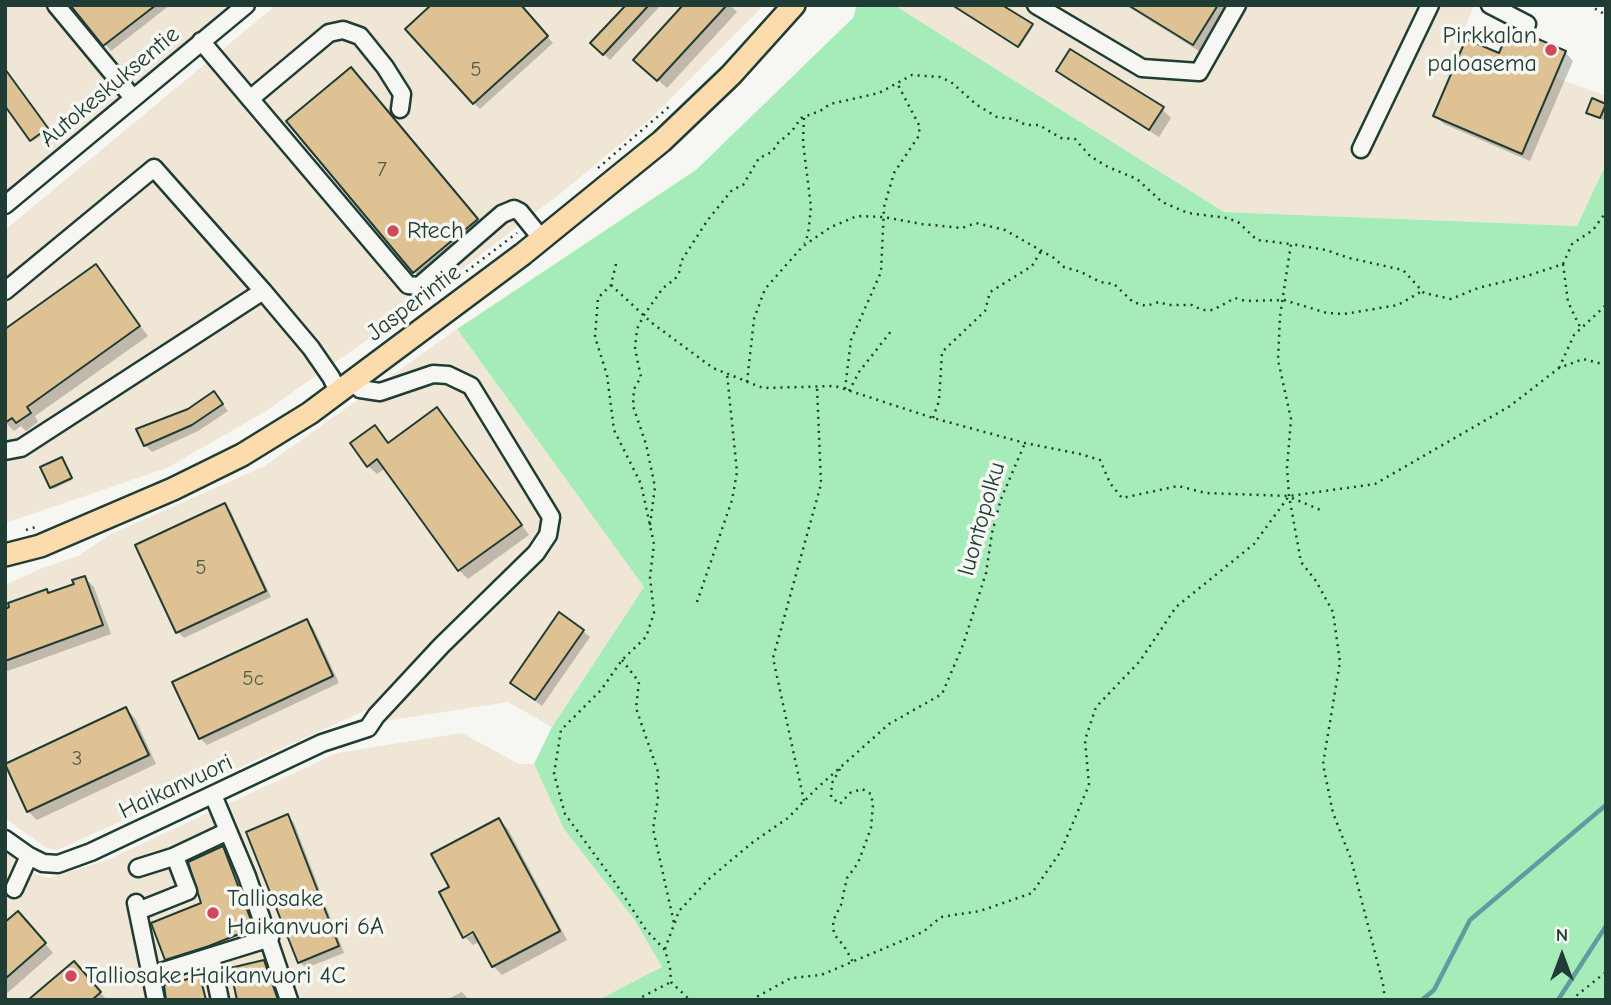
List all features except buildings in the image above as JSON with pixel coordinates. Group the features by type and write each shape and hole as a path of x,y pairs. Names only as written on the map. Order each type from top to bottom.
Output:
{"main road":[{"name":"Jasperintie","path":"5,555 52,541 173,489 242,455 310,413 542,239 662,141 731,75 794,5"}],"street":[{"path":"56,5 133,98"},
{"name":"Autokeskuksentie","path":"5,205 246,5"},
{"path":"1035,5 1142,68 1199,72 1237,5"},
{"path":"1361,149 1430,5"},
{"path":"1490,5 1527,24"},
{"path":"250,99 329,33 344,30 360,36 385,67 402,94 400,109"},
{"path":"201,41 408,285 419,286 502,214 514,209 520,212 542,239"},
{"path":"5,290 154,168 263,291 311,348 331,377 345,386"},
{"path":"5,451 21,448 263,291"},
{"name":"Haikanvuori","path":"5,839 43,863 58,864 91,852 322,743 368,728 441,646 536,553 548,535 551,517 471,386 448,375 433,374 380,392 345,386"},
{"path":"213,795 270,939 289,1000"},
{"path":"138,868 173,857 228,831"},
{"path":"14,889 29,856"},
{"path":"156,1000 137,907 188,891 173,857"},
{"path":"151,975 270,939"},
{"path":"211,957 220,1000"}],"path":[{"path":"1590,5 1606,15"},
{"path":"650,525 655,487 646,444 633,405 634,388 641,377 635,349 637,329 644,315 663,288 675,279 681,269 680,263 719,205 732,190 743,185 759,158 772,152 778,142 804,117 830,104 879,93 912,75 940,77 951,82 977,105 997,117 1014,119 1026,125 1039,125 1061,138 1075,139 1090,156 1137,180 1162,202 1188,213 1238,222 1256,240 1326,250 1403,270 1422,291 1451,299 1478,288 1563,264"},
{"path":"847,390 852,340 881,272 884,206 894,173 918,137 920,127 897,83"},
{"path":"803,246 808,235 811,206 803,142 804,117"},
{"path":"1581,328 1568,302 1563,264 1572,244 1593,230 1606,212"},
{"path":"747,382 754,319 765,289 803,246 831,227 857,216 962,228 976,223 1005,230 1064,267 1100,282 1114,284 1133,302 1146,306 1159,302 1213,310 1235,298 1247,301 1283,300 1327,313 1344,314 1398,305 1422,291"},
{"path":"1292,244 1283,300 1278,360 1291,419 1287,468 1289,496 1301,562 1316,581 1333,612 1340,662 1323,764 1333,813 1350,859 1384,984 1385,1000"},
{"path":"933,418 939,401 943,352 985,311 990,292 1032,266 1041,251"},
{"path":"616,264 611,285 598,298 596,337 607,375 614,430 641,484 654,544 650,577 654,613 646,637 622,660 601,690 561,730 554,774 565,814 646,930 665,950 671,982 690,1000"},
{"path":"611,285 644,315 713,368 747,382 763,388 835,386 933,418 1025,443"},
{"path":"1559,368 1574,335 1606,305"},
{"path":"847,390 892,330"},
{"path":"751,1000 791,978 821,975 923,932 941,917 980,911 1032,893 1061,851 1089,785 1085,740 1096,707 1140,661 1176,607 1254,544 1289,496 1375,484 1510,406 1559,368 1583,359 1606,365"},
{"path":"698,602 732,500 737,472 727,374"},
{"path":"804,801 773,658 821,484 817,387"},
{"name":"luontopolku","path":"665,950 679,911 710,878 753,842 788,818 889,724 942,694 963,645 986,573 1001,499 1025,443 1100,460 1110,483 1122,498 1178,486 1206,493 1289,496"},
{"path":"1289,496 1323,511"},
{"path":"622,660 639,681 636,708 659,775 656,785 659,798 653,828 674,924"},
{"path":"842,766 832,783 831,797 840,804 850,793 862,789 871,794 873,805 871,828 858,863 847,878 841,905 833,921 834,934 853,962"},
{"path":"1571,1000 1606,972"},
{"path":"639,999 671,982"}],"shaded area":[{"path":"5,5 229,5 36,171 5,194"},
{"path":"276,5 764,5 650,119 566,189 404,314 266,411 167,468 5,523 5,230"},
{"path":"894,5 1474,5 1461,37 1466,39 1433,117 1522,154 1554,77 1606,96 1606,164 1577,226 1224,212"},
{"path":"457,329 644,587 552,727 508,702 379,722 373,707 57,850 46,848 5,818 5,585 78,556 111,534 265,466"},
{"path":"462,733 519,764 534,764 564,829 634,919 662,967 598,1000 5,1000 5,852 36,875 49,878 107,860 337,753"}],"green space":[{"path":"857,5 894,5 1224,212 1577,226 1606,164 1606,1000 598,1000 662,967 634,919 564,829 534,764 552,727 644,587 457,329 696,170 853,18"}],"waterway":[{"path":"1422,1000 1434,990 1470,920 1606,805"},
{"path":"1558,1000 1606,926"}],"place":[{"name":"Pirkkalan paloasema","path":"1551,50"},
{"name":"Rtech","path":"393,231"},
{"name":"Talliosake Haikanvuori 6A","path":"213,913"},
{"name":"Talliosake Haikanvuori 4C","path":"71,976"}]}
